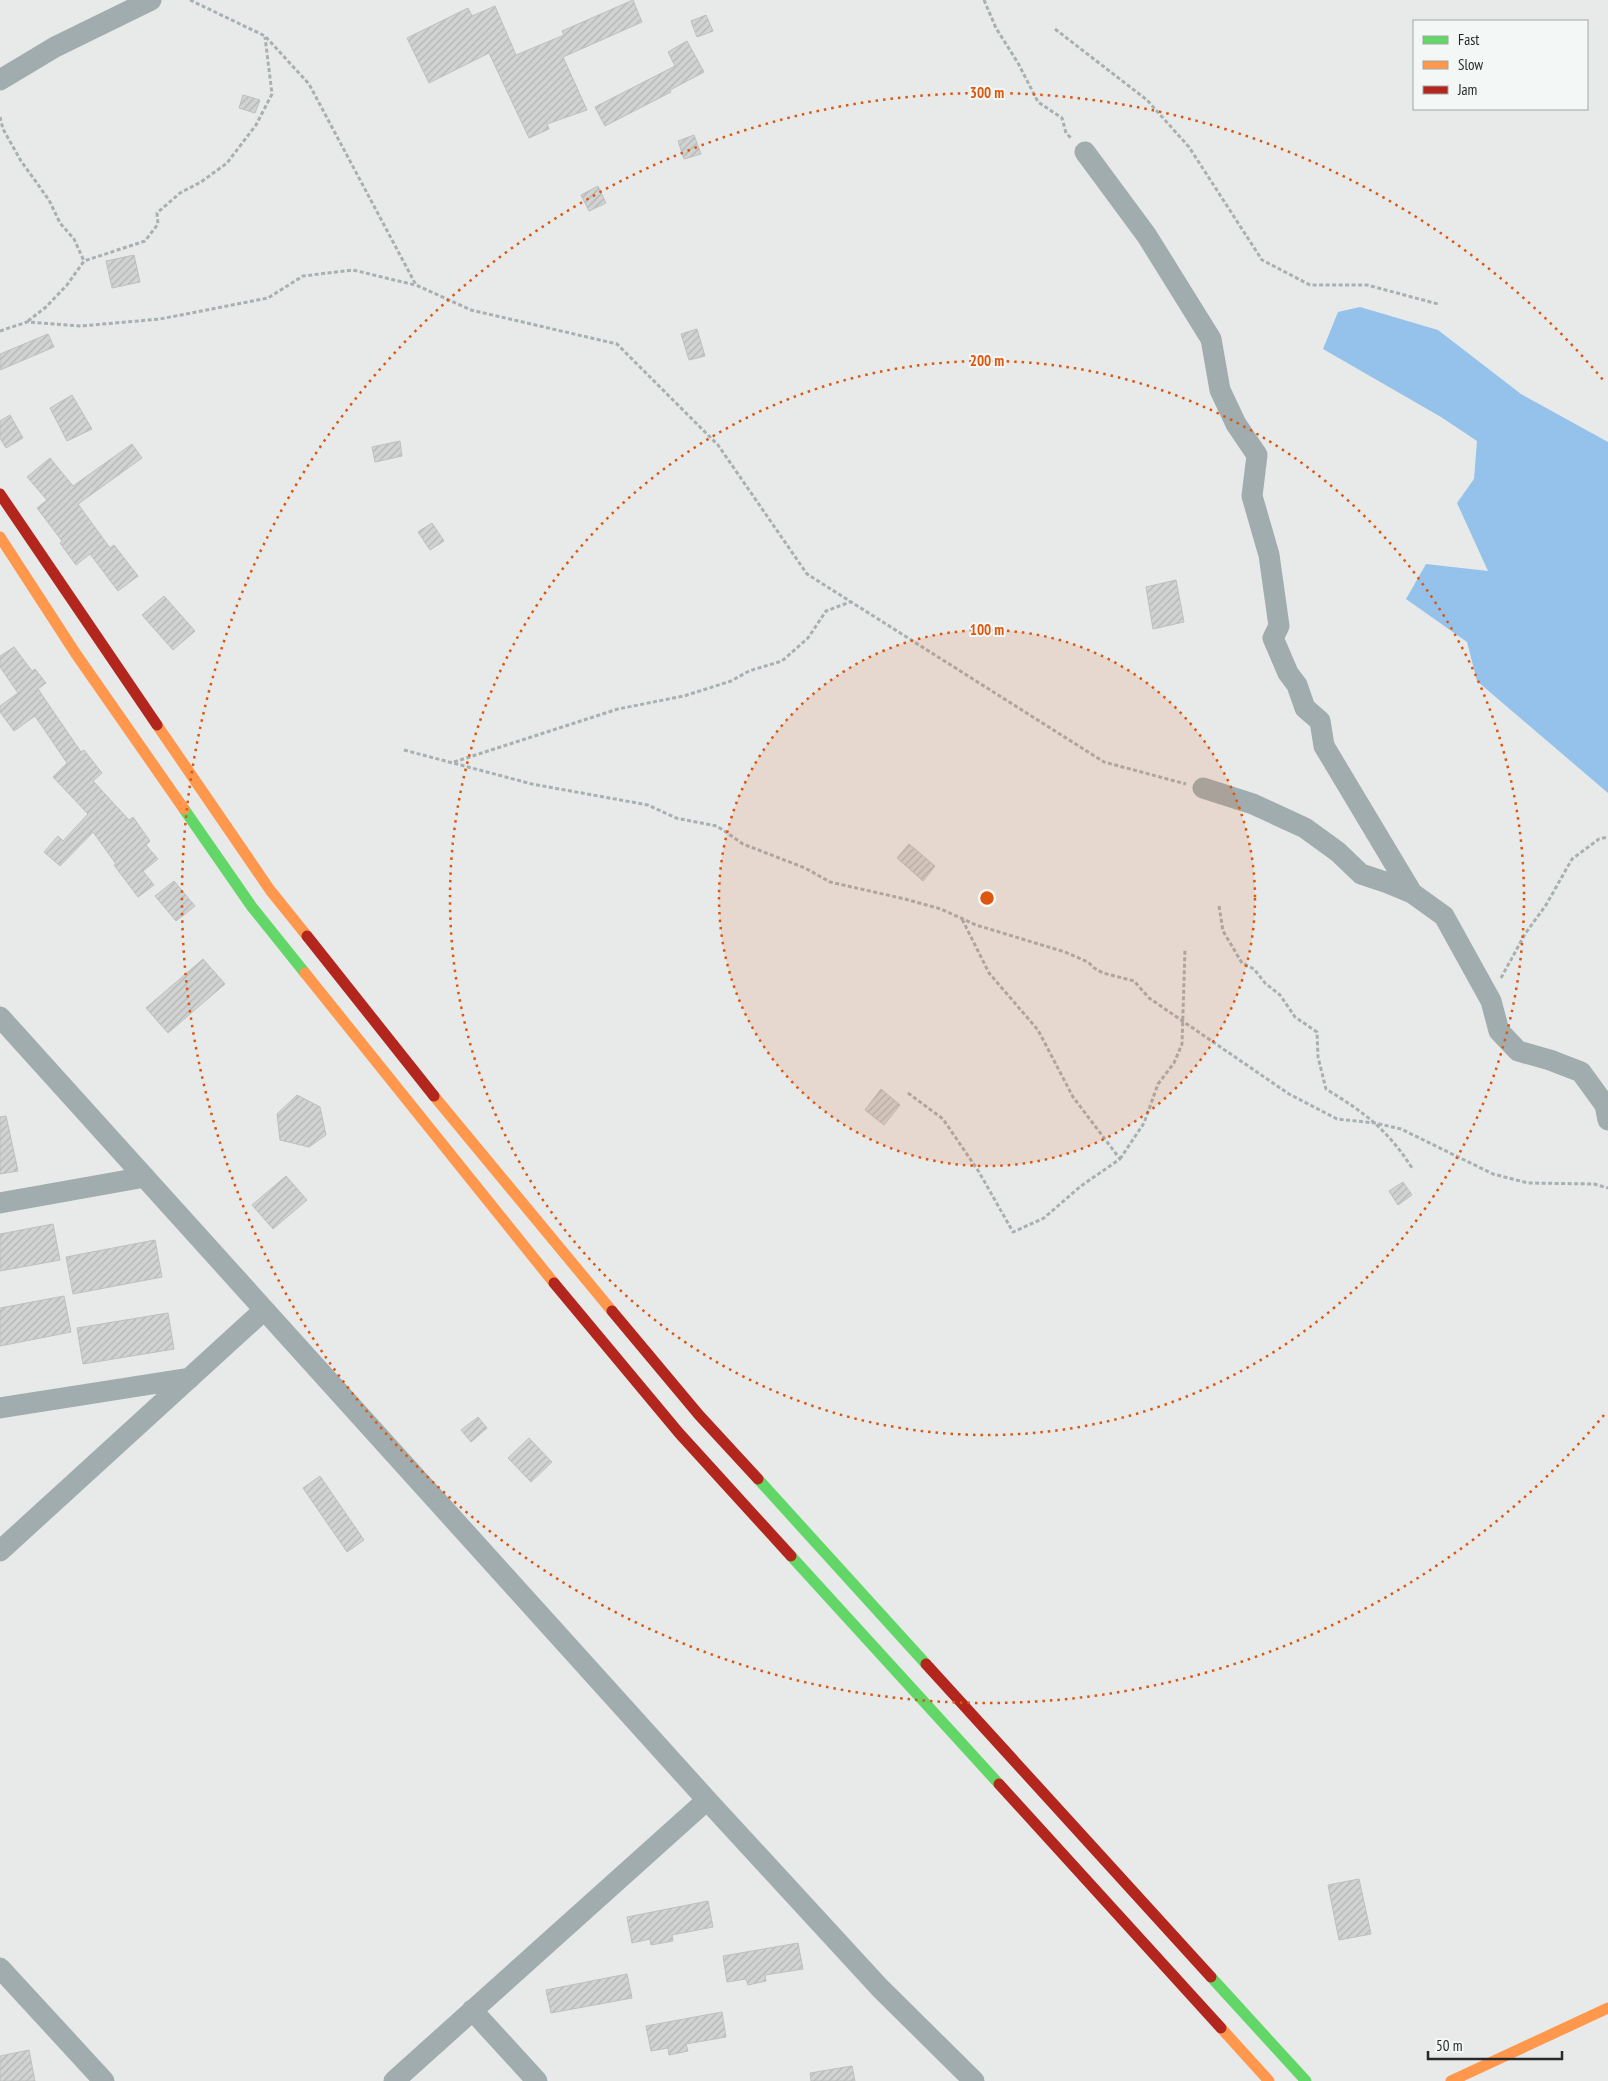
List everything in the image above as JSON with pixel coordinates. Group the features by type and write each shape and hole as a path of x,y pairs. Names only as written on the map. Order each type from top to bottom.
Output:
{"main road":[{"path":"0,494 270,890 424,1083 624,1348 679,1433 900,1656 1188,1972 1269,2081"},
{"path":"0,537 82,662 252,907 406,1097 624,1348 699,1415 900,1656 1188,1972 1306,2081"},
{"path":"406,1097 424,1083"},
{"path":"1451,2081 1608,2008"}],"street":[{"path":"0,80 55,47 151,0"},
{"path":"1085,152 1147,236 1211,339 1220,390 1236,424 1256,456 1252,496 1269,555 1279,626 1273,638 1288,673 1297,685 1305,708 1320,721 1324,746 1412,893"},
{"path":"1203,788 1253,804 1305,828 1338,852 1361,874 1388,882 1412,893 1444,916 1491,1001 1499,1031 1518,1051 1550,1060 1581,1072 1604,1104 1608,1120"},
{"path":"0,1017 707,1800 880,1988 974,2081"},
{"path":"0,1202 145,1177"},
{"path":"0,1551 263,1310"},
{"path":"0,1408 190,1378"},
{"path":"394,2081 707,1800"},
{"path":"0,1968 104,2081"},
{"path":"472,2010 537,2081"}],"path":[{"path":"190,0 265,36 309,84 416,285"},
{"path":"984,0 996,28 1018,63 1038,102 1062,118 1066,133 1085,152"},
{"path":"1055,29 1153,106 1189,147 1262,260 1310,285 1367,285 1438,304"},
{"path":"0,331 27,322 46,307 67,285 84,262 145,241 158,224 158,213 180,193 201,182 227,163 256,125 272,94 265,36"},
{"path":"0,117 3,129 21,161 49,200 60,223 74,239 84,262"},
{"path":"27,322 80,326 160,319 268,298 303,276 353,270 416,285 471,310 617,344 718,445 807,574 1104,762 1203,788"},
{"path":"453,762 618,709 684,696 730,680 749,671 782,661 808,638 826,611 850,602"},
{"path":"404,750 532,784 648,805 676,818 717,826 744,844 805,868 830,882 905,898 941,909 976,925 1065,952 1088,962 1103,973 1134,981 1149,998 1184,1023 1218,1044 1289,1094 1337,1119 1375,1122 1401,1129 1493,1174 1528,1183 1594,1184 1608,1188"},
{"path":"1491,1001 1503,971 1572,859 1599,839 1608,837"},
{"path":"1219,906 1223,931 1242,963 1254,969 1264,983 1280,995 1295,1017 1317,1032 1318,1057 1326,1088 1375,1122 1397,1145 1412,1168"},
{"path":"961,918 989,973 1038,1030 1073,1098 1120,1159"},
{"path":"908,1093 943,1119 979,1172 1013,1232 1044,1218 1081,1186 1120,1159 1144,1123 1158,1084 1174,1063 1182,1044 1185,949"}],"water":[{"path":"1360,307 1438,330 1521,394 1608,442 1608,793 1477,681 1467,642 1406,599 1426,564 1488,571 1457,503 1474,479 1477,441 1441,417 1323,349 1338,312"}],"building":[{"path":"633,0 642,22 563,57 587,110 547,124 549,129 529,138 489,53 429,83 407,38 468,8 472,16 495,6 516,55 564,35 562,31"},
{"path":"706,15 713,31 697,37 691,21"},
{"path":"687,41 704,72 670,90 671,92 605,126 595,107 675,66 668,52"},
{"path":"243,95 260,100 255,113 239,108"},
{"path":"694,135 701,154 684,159 678,141"},
{"path":"598,186 606,203 589,211 581,195"},
{"path":"134,255 140,282 112,288 106,261"},
{"path":"697,329 705,356 689,360 681,334"},
{"path":"48,334 54,347 0,370 0,354"},
{"path":"72,395 92,429 67,441 50,408"},
{"path":"10,415 23,438 6,448 0,438 0,421"},
{"path":"400,441 402,456 375,462 372,447"},
{"path":"132,444 142,458 78,504 110,548 114,545 138,576 118,591 90,554 76,565 60,543 62,541 37,508 47,500 27,477 50,458 73,486"},
{"path":"432,523 444,541 430,550 418,532"},
{"path":"1176,580 1184,622 1153,629 1146,587"},
{"path":"164,596 195,631 173,650 142,615"},
{"path":"14,647 32,671 35,669 46,683 38,689 81,752 84,750 102,773 93,781 129,820 133,817 150,841 146,845 158,859 143,871 154,885 138,897 114,865 116,864 93,832 60,866 44,852 58,836 63,841 88,814 53,777 67,763 35,716 14,731 0,712 0,706 18,693 0,667 0,656"},
{"path":"909,844 935,866 923,881 897,858"},
{"path":"174,881 195,906 176,921 155,896"},
{"path":"203,959 225,984 168,1033 146,1008"},
{"path":"881,1089 900,1105 884,1125 865,1110"},
{"path":"297,1095 320,1107 326,1135 309,1147 280,1140 277,1114"},
{"path":"6,1116 18,1171 0,1174 0,1117"},
{"path":"286,1176 307,1200 273,1229 252,1205"},
{"path":"1403,1182 1412,1195 1398,1205 1389,1191"},
{"path":"53,1224 60,1260 0,1271 0,1234"},
{"path":"155,1240 162,1277 73,1294 66,1257"},
{"path":"64,1296 71,1332 0,1346 0,1308"},
{"path":"168,1313 174,1349 83,1364 77,1328"},
{"path":"478,1417 487,1428 471,1442 461,1430"},
{"path":"529,1438 552,1462 531,1482 508,1458"},
{"path":"320,1476 364,1540 347,1552 303,1488"},
{"path":"1359,1879 1371,1934 1339,1940 1328,1885"},
{"path":"708,1901 713,1927 672,1935 673,1941 651,1945 650,1939 632,1943 627,1917"},
{"path":"798,1943 803,1969 765,1975 766,1981 748,1985 746,1979 727,1982 723,1956"},
{"path":"627,1974 632,1998 551,2013 546,1990"},
{"path":"722,2012 726,2037 686,2044 688,2051 669,2055 668,2048 651,2051 646,2026"},
{"path":"29,2050 35,2081 0,2081 0,2056"},
{"path":"852,2066 855,2081 811,2081 810,2073"}],"traffic: fast":[{"path":"184,809 252,907 305,973"},
{"path":"758,1479 926,1664"},
{"path":"791,1556 999,1784"},
{"path":"1211,1977 1306,2081"}],"traffic: slow":[{"path":"0,537 76,654 184,809"},
{"path":"157,725 270,890 307,936"},
{"path":"305,973 554,1283"},
{"path":"434,1096 612,1311"},
{"path":"1451,2081 1608,2008"},
{"path":"1221,2028 1269,2081"}],"traffic: jam":[{"path":"0,494 157,725"},
{"path":"307,936 434,1096"},
{"path":"554,1283 679,1433 791,1556"},
{"path":"612,1311 699,1415 758,1479"},
{"path":"926,1664 1211,1977"},
{"path":"999,1784 1221,2028"}]}
